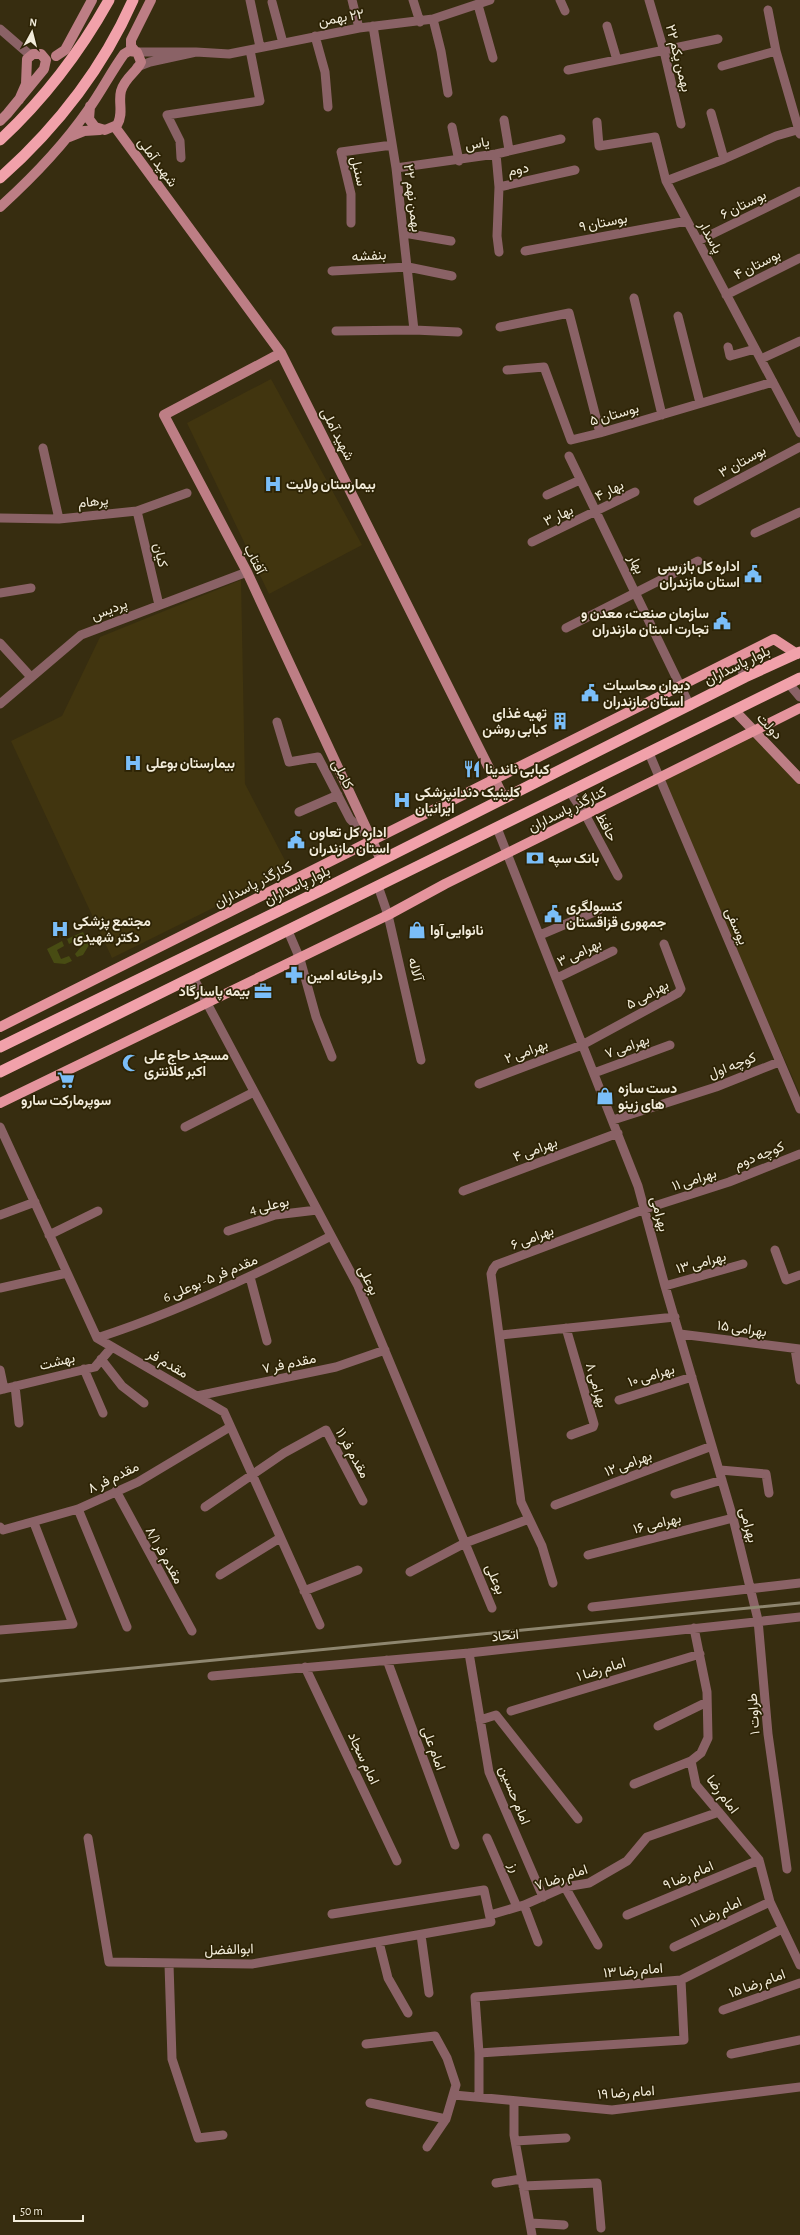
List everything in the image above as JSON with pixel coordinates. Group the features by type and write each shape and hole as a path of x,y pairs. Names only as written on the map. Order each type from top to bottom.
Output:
{"highway":[{"path":"0,140 50,87 84,40 109,0"},
{"path":"0,178 38,141 76,96 109,47 133,0"},
{"name":"بلوار پاسداران","path":"0,1047 381,860 690,706 745,677 798,653"},
{"path":"0,1072 800,678"}],"main road":[{"path":"56,56 65,50 92,0"},
{"path":"63,142 81,131 102,130 115,127 120,118 121,89 141,60 132,47 131,40 151,0"},
{"path":"19,100 26,84 27,61 36,54 56,56 72,50 84,40"},
{"path":"0,206 14,195 63,142 90,106 123,55 129,50 136,52"},
{"path":"0,121 46,66 46,60 36,54"},
{"path":"90,106 88,114 90,121 95,127 102,130"},
{"name":"شهید آملی","path":"115,127 281,353 504,798"},
{"name":"آفتاب","path":"281,353 164,415 246,572 381,860"},
{"name":"کنارگذر پاسداران","path":"0,1027 774,639 798,653"},
{"name":"کنارگذر پاسداران","path":"0,1103 388,915 800,708"},
{"name":"دولت","path":"735,710 800,779"}],"street":[{"path":"250,0 260,48"},
{"path":"352,0 359,28"},
{"path":"413,0 420,22"},
{"name":"٢٢ بهمن","path":"196,52 229,54 359,28 420,22 490,0"},
{"path":"560,0 565,10"},
{"name":"۲۲ بهمن یکم","path":"649,0 664,51 681,124"},
{"path":"272,2 283,43"},
{"path":"478,5 493,58"},
{"path":"666,181 724,159 776,136 800,131 776,51 768,10"},
{"path":"433,19 441,51 448,94"},
{"name":"۲۲ بهمن نهم","path":"373,26 396,168 414,330"},
{"path":"607,26 618,60"},
{"path":"1,31 36,54"},
{"path":"315,36 325,72 328,107"},
{"path":"568,70 718,39"},
{"path":"181,158 180,141 167,115 260,101 250,50"},
{"path":"722,66 776,51"},
{"path":"136,52 196,52"},
{"path":"137,67 150,62 196,52"},
{"path":"711,113 724,159"},
{"name":"دوم","path":"504,120 509,150"},
{"name":"پاسدار","path":"597,122 599,146 656,137 666,181 800,433"},
{"path":"452,127 459,161"},
{"name":"یاس","path":"396,168 459,161 561,139"},
{"name":"سنبل","path":"351,223 351,194 341,152 392,145"},
{"name":"دوم","path":"496,154 499,187 575,170"},
{"path":"499,187 496,236 499,252"},
{"name":"بوستان ۶","path":"698,241 800,191"},
{"name":"بوستان ۹","path":"525,252 687,221"},
{"path":"404,233 451,241"},
{"name":"بوستان ۴","path":"726,295 800,258"},
{"name":"بنفشه","path":"332,270 408,267 452,276"},
{"path":"634,298 662,415"},
{"path":"500,327 569,313 600,433"},
{"path":"678,316 700,403"},
{"path":"336,331 414,330 458,332"},
{"path":"760,359 800,341"},
{"path":"728,347 730,356 755,349"},
{"name":"بوستان ۵","path":"507,370 544,367 571,440 600,433 773,382"},
{"name":"بوستان ۳","path":"698,501 800,447"},
{"path":"43,448 58,519"},
{"name":"بهار","path":"570,456 595,512 690,706"},
{"path":"546,495 580,480"},
{"name":"بهار ۴","path":"595,512 635,492"},
{"name":"پرهام","path":"0,518 58,519 137,510 187,493"},
{"name":"کیان","path":"137,510 159,605"},
{"name":"بهار ۳","path":"532,542 595,512"},
{"path":"755,533 800,512"},
{"path":"566,628 698,561"},
{"name":"پردیس","path":"0,704 81,635 246,572"},
{"path":"0,593 31,588"},
{"path":"0,643 32,677"},
{"path":"736,658 745,677"},
{"path":"789,684 800,697"},
{"name":"کاملی","path":"277,722 289,762 318,757 350,819 372,840"},
{"name":"یوسفی","path":"649,753 800,1109"},
{"name":"حافظ","path":"570,792 586,816 618,876"},
{"path":"299,812 338,796"},
{"name":"بهرامی","path":"497,828 638,1186 665,1286 720,1470 758,1620"},
{"name":"آلاله","path":"378,886 388,915 421,1060"},
{"path":"540,935 599,910"},
{"path":"288,931 300,958 316,1017 332,1057"},
{"name":"بهرامی ۵","path":"582,1045 680,992 681,989 664,944"},
{"name":"بهرامی ۳","path":"557,978 613,952"},
{"name":"بوعلی","path":"193,977 358,1286 492,1608"},
{"name":"بهرامی ۲","path":"479,1084 582,1045"},
{"name":"بهرامی ۷","path":"594,1073 670,1045"},
{"name":"کوچه اول","path":"613,1120 694,1094 779,1062"},
{"path":"185,1127 254,1092"},
{"path":"0,1126 97,1338"},
{"name":"بهرامی ۴","path":"463,1191 618,1133"},
{"name":"کوچه دوم","path":"729,1182 800,1154"},
{"name":"بهرامی ۱۱","path":"645,1209 729,1182"},
{"path":"0,1216 35,1202"},
{"name":"بهرامی ۶","path":"553,1583 542,1546 521,1502 501,1335 491,1274 496,1265 645,1209"},
{"name":"بوعلی 4","path":"228,1231 275,1215 317,1210"},
{"path":"49,1235 98,1211"},
{"name":"مقدم فر ۵- بوعلی 6","path":"97,1338 124,1329 250,1277 331,1236"},
{"path":"775,1250 786,1280 800,1275"},
{"name":"بهرامی ۱۳","path":"665,1286 743,1264"},
{"path":"0,1288 67,1273"},
{"path":"250,1277 267,1342"},
{"path":"501,1335 675,1317"},
{"name":"بهرامی ۸","path":"566,1328 594,1424 593,1427 571,1435"},
{"name":"بهرامی ۱۵","path":"680,1334 798,1349"},
{"name":"مقدم فر","path":"97,1338 224,1412 320,1625"},
{"name":"بهشت","path":"2,1389 95,1366 112,1347"},
{"path":"798,1349 800,1380"},
{"name":"مقدم فر ۷","path":"197,1396 336,1368 385,1350"},
{"path":"101,1360 122,1386 144,1404"},
{"path":"84,1369 103,1413"},
{"path":"0,1370 2,1389"},
{"name":"بهرامی ۱۰","path":"619,1400 692,1377"},
{"path":"15,1386 19,1423"},
{"name":"مقدم فر ۸","path":"0,1527 3,1530 34,1523 78,1510 138,1482 230,1427"},
{"name":"مقدم فر ۱۱","path":"252,1474 284,1453 326,1430 363,1501"},
{"name":"بهرامی ۱۲","path":"555,1505 712,1446"},
{"path":"720,1470 766,1474 769,1492"},
{"path":"205,1507 252,1474"},
{"path":"675,1494 722,1480"},
{"name":"مقدم فر ۸/۱","path":"116,1491 192,1631"},
{"path":"78,1510 127,1627"},
{"name":"بهرامی ۱۶","path":"588,1555 733,1518"},
{"path":"410,1572 465,1543 529,1519"},
{"path":"0,1630 73,1624 34,1523"},
{"path":"220,1575 280,1538"},
{"path":"304,1591 358,1570"},
{"path":"592,1607 800,1583"},
{"name":"اتحاد","path":"212,1676 469,1653 758,1620 800,1617"},
{"name":"طراوت ۱","path":"758,1620 768,1734 777,1807 787,1869"},
{"path":"634,1784 692,1761 701,1753 708,1738 707,1692 694,1628"},
{"name":"امام حسین","path":"469,1653 489,1772 543,1897"},
{"name":"امام رضا ۱","path":"511,1711 700,1654"},
{"name":"امام علی","path":"387,1660 455,1845"},
{"name":"امام سجاد","path":"305,1667 397,1861"},
{"path":"658,1726 707,1702"},
{"path":"480,1720 496,1715 578,1819"},
{"name":"امام رضا","path":"692,1761 696,1785 759,1860 770,1902 800,1965"},
{"name":"امام رضا ۷","path":"490,1919 565,1887 589,1883 627,1861 647,1837 718,1812"},
{"name":"ابوالفضل","path":"88,1838 108,1962 252,1964 421,1935 490,1919"},
{"name":"رز","path":"487,1838 538,1942"},
{"name":"امام رضا ۹","path":"627,1915 759,1860"},
{"path":"565,1887 598,1945"},
{"path":"332,1914 484,1890 490,1919"},
{"name":"امام رضا ۱۱","path":"674,1947 770,1902"},
{"name":"امام رضا ۱۳","path":"479,2053 475,1997 680,1980 782,1929"},
{"path":"421,1935 429,1993"},
{"path":"379,1942 388,1978 408,2013"},
{"path":"169,1964 172,2059 198,2138 223,2135"},
{"path":"479,2097 479,2053 684,2040 680,1980"},
{"name":"امام رضا ۱۵","path":"723,2010 800,1983"},
{"path":"366,2044 434,2036 447,2058 456,2085 446,2119 427,2147"},
{"path":"731,2054 800,2040"},
{"name":"امام رضا ۱۹","path":"454,2095 612,2110 800,2087"},
{"path":"514,2101 515,2142 532,2235"},
{"path":"370,2103 446,2119"},
{"path":"515,2142 566,2138"},
{"path":"496,2183 597,2183 601,2228"},
{"path":"531,2223 564,2225"}],"shaded area":[{"name":"بیمارستان ولایت","path":"271,379 362,545 269,594 187,423"},
{"name":"بیمارستان بوعلی","path":"241,580 245,784 290,870 112,958 11,741 62,716 100,637"},
{"path":"753,730 800,777 800,1094 660,778"}],"green space":[{"path":"83,932 89,945 83,955 77,957 75,954 81,947 76,940 69,944 67,939"},
{"path":"62,941 64,946 57,950 61,959 69,956 72,961 65,964 54,963 47,949"}],"railway":[{"path":"0,1681 800,1603"}],"place":[{"name":"بیمارستان ولایت","path":"273,484"},
{"name":"اداره کل بازرسی استان مازندران","path":"753,574"},
{"name":"سازمان صنعت، معدن و تجارت استان مازندران","path":"722,621"},
{"name":"دیوان محاسبات استان مازندران","path":"590,693"},
{"name":"تهیه غذای کبابی روشن","path":"560,721"},
{"name":"بیمارستان بوعلی","path":"133,763"},
{"name":"کبابی ناندینا","path":"472,769"},
{"name":"کلینیک دندانپزشکی ایرانیان","path":"402,800"},
{"name":"اداره کل تعاون استان مازندران","path":"296,840"},
{"name":"بانک سپه","path":"535,858"},
{"name":"کنسولگری جمهوری قزاقستان","path":"553,914"},
{"name":"مجتمع پزشکی دکتر شهیدی","path":"60,929"},
{"name":"نانوایی آوا","path":"417,930"},
{"name":"داروخانه امین","path":"294,975"},
{"name":"بیمه پاسارگاد","path":"263,991"},
{"name":"مسجد حاج علی اکبر کلانتری","path":"131,1063"},
{"name":"سوپرمارکت سارو","path":"66,1080"},
{"name":"دست سازه های زینو","path":"605,1096"}]}
